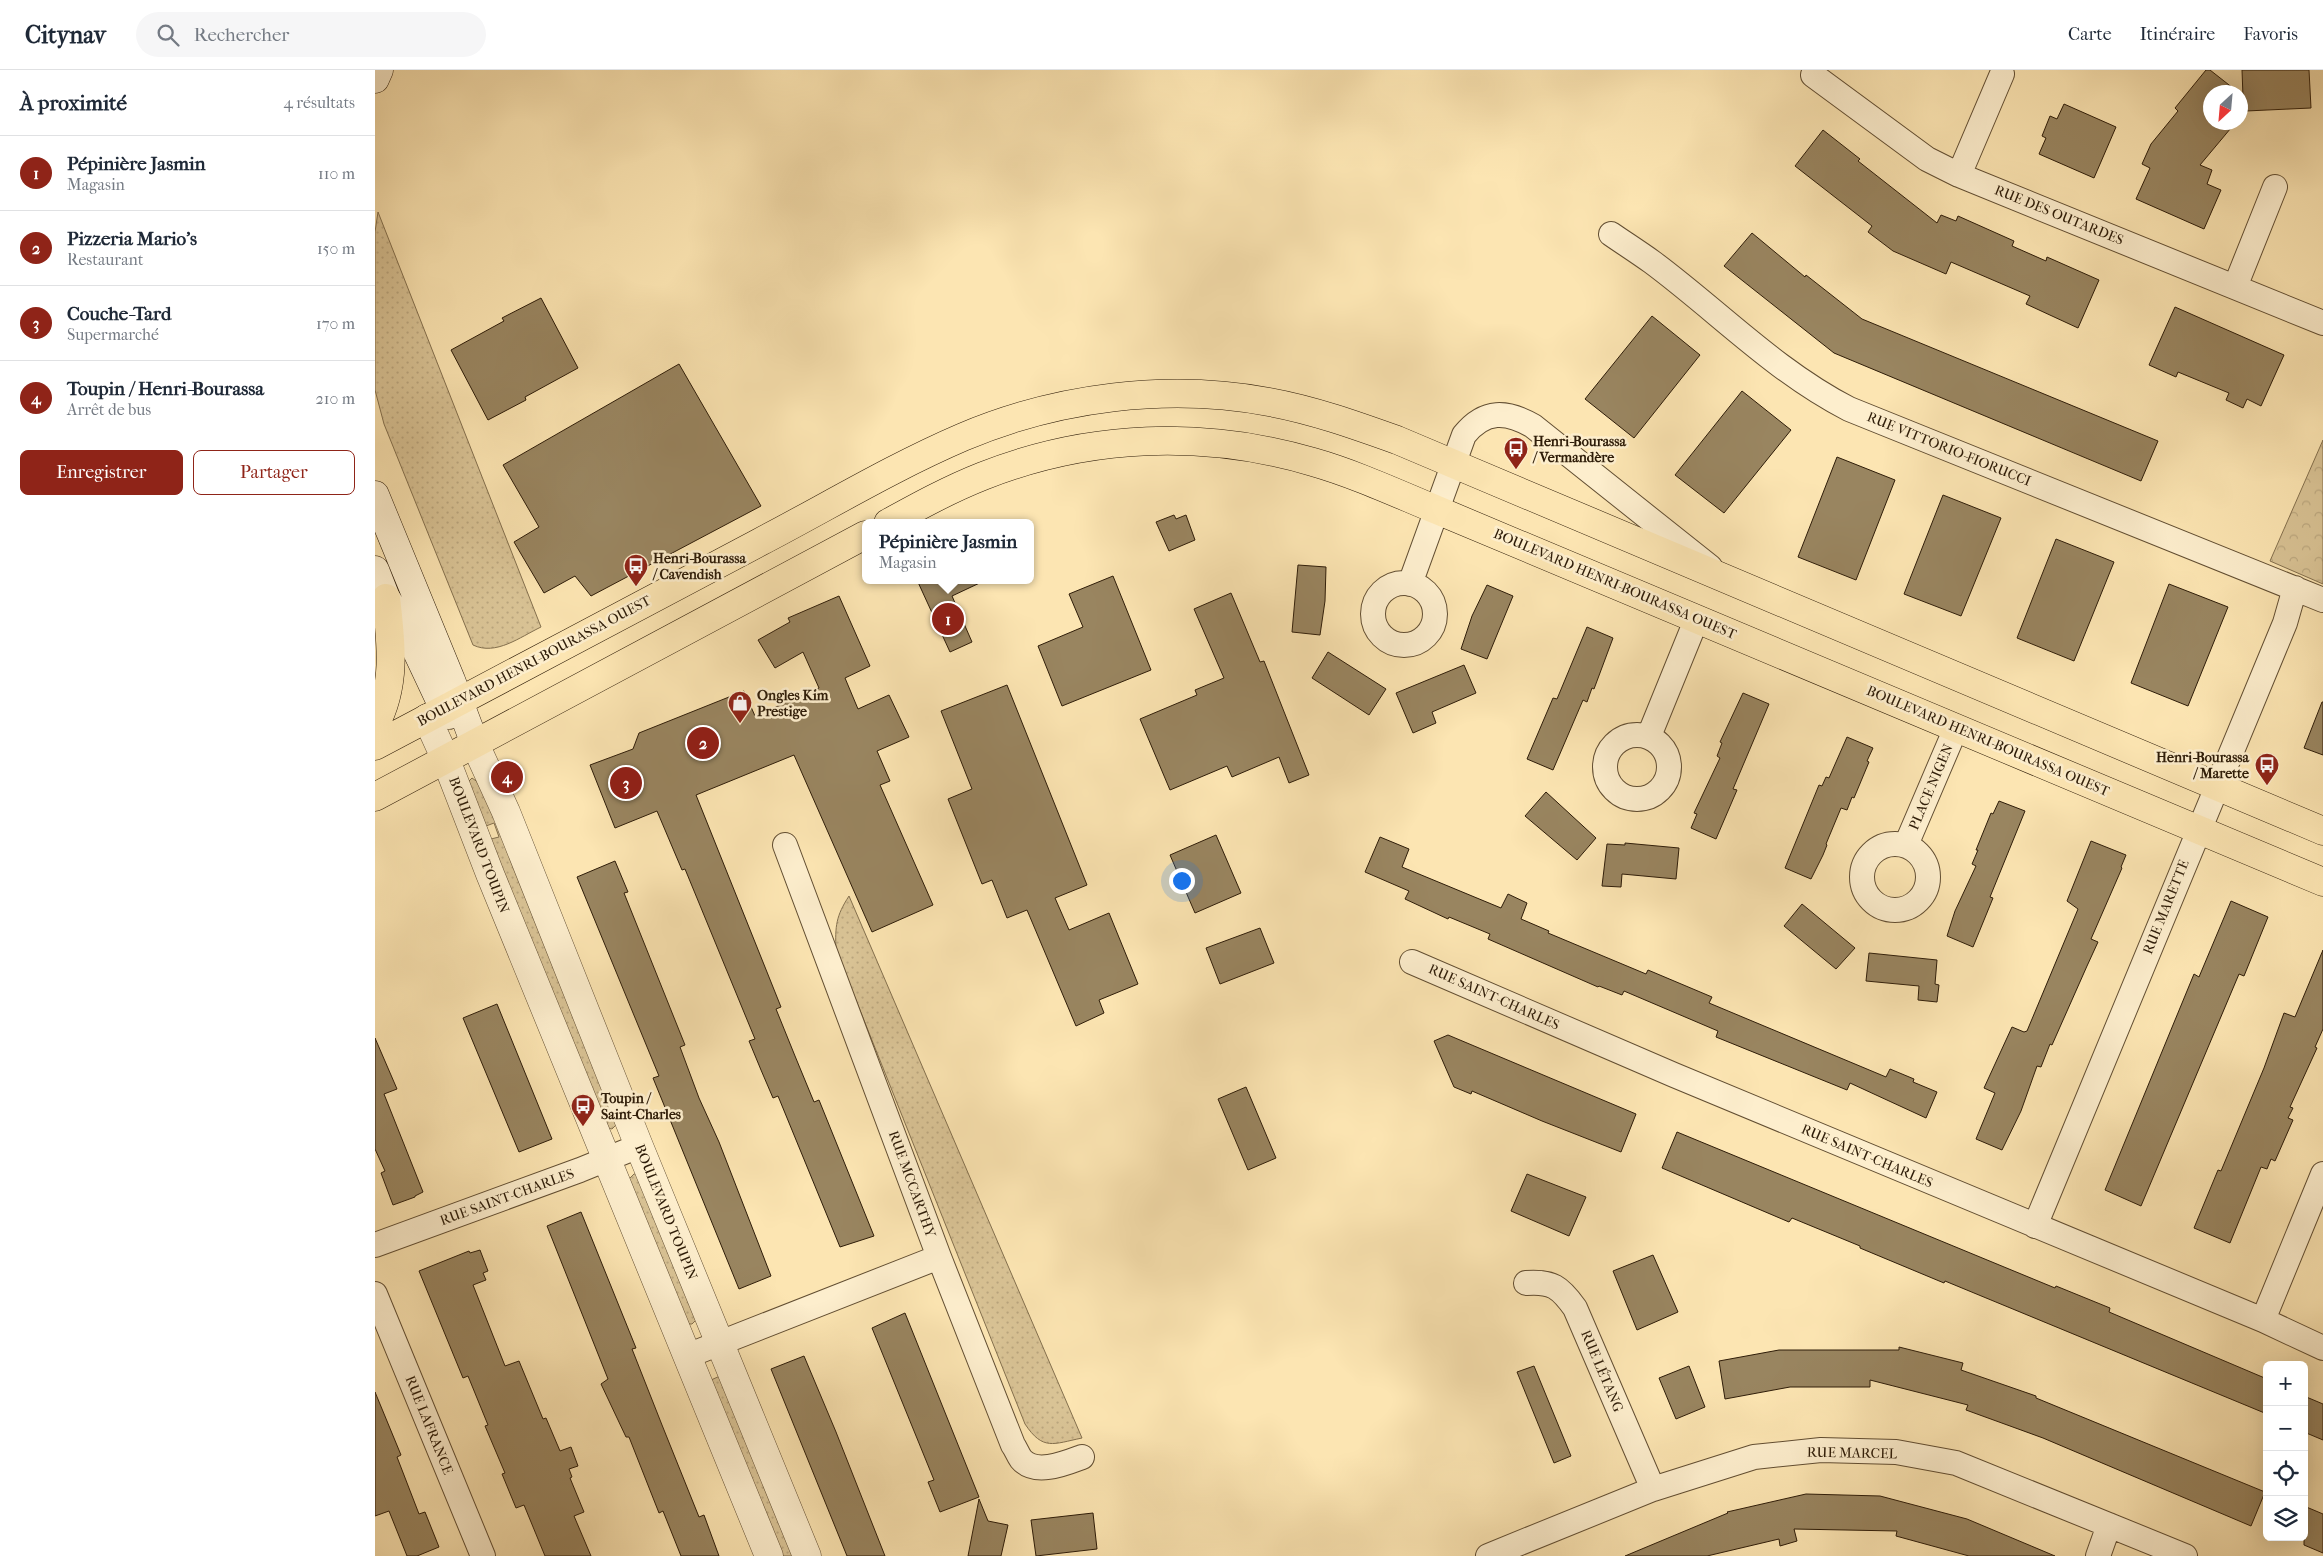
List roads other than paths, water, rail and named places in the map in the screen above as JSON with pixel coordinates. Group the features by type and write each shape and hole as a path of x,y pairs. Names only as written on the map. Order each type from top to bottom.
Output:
{"main road":[{"name":"BOULEVARD HENRI-BOURASSA OUEST","path":"375,746 922,457 988,428 1047,410 1090,402 1153,394 1201,394 1245,398 1290,406 1327,416 1397,440 2323,831"},
{"name":"BOULEVARD HENRI-BOURASSA OUEST","path":"896,519 957,487 1008,466 1073,449 1157,440 1225,444 1296,457 1355,476 2323,882"},
{"path":"375,797 862,537"},
{"path":"375,725 384,706 391,675 386,598"}],"street":[{"path":"375,79 379,70"},
{"path":"1959,175 2002,74"},
{"name":"RUE DES OUTARDES","path":"1813,75 1927,159 1959,175 2323,322"},
{"path":"2235,287 2275,187"},
{"name":"RUE VITTORIO-FIORUCCI","path":"1611,234 1651,262 1781,367 1822,395 1849,409 2323,600"},
{"name":"BOULEVARD HENRI-BOURASSA OUEST","path":"1452,463 1464,435 1477,422 1499,414 1511,415 1521,419 1533,426 1727,580"},
{"path":"1410,584 1452,463"},
{"path":"375,496 443,709"},
{"path":"375,570 386,598 412,641 443,709"},
{"name":"RUE MARETTE","path":"2035,1226 2285,623 2295,588"},
{"path":"1649,736 1697,618"},
{"name":"BOULEVARD TOUPIN","path":"443,709 475,744 506,812 639,1146 807,1556"},
{"name":"BOULEVARD TOUPIN","path":"443,709 446,760 490,874 769,1556"},
{"name":"PLACE NIGEN","path":"1906,845 1956,728"},
{"name":"RUE MCCARTHY","path":"785,845 939,1257 1013,1445 1022,1460 1037,1466 1055,1467 1082,1457"},
{"name":"RUE SAINT-CHARLES","path":"1412,962 1674,1076 2263,1320 2323,1348"},
{"name":"RUE SAINT-CHARLES","path":"375,1245 639,1146"},
{"path":"2263,1320 2323,1174"},
{"path":"687,1356 939,1257"},
{"name":"RUE LÉTANG","path":"1526,1283 1541,1282 1554,1285 1565,1294 1575,1308 1653,1489"},
{"name":"RUE LAFRANCE","path":"375,1294 483,1556"},
{"name":"RUE MARCEL","path":"1488,1556 1653,1489 1754,1456 1821,1450 1895,1452 1956,1463 2185,1556"},
{"path":"2098,1556 2109,1525"}],"place":[{"name":"Henri-Bourassa / Vermandère","path":"1516,470"},
{"name":"Henri-Bourassa / Cavendish","path":"636,587"},
{"name":"Pépinière Jasmin","path":"948,619"},
{"name":"Ongles Kim Prestige","path":"740,724"},
{"name":"Pizzeria Mario's","path":"703,743"},
{"name":"Toupin / Henri-Bourassa","path":"507,777"},
{"name":"Couche-Tard","path":"626,783"},
{"name":"Henri-Bourassa / Marette","path":"2267,786"},
{"name":"Toupin / Saint-Charles","path":"583,1127"}]}
